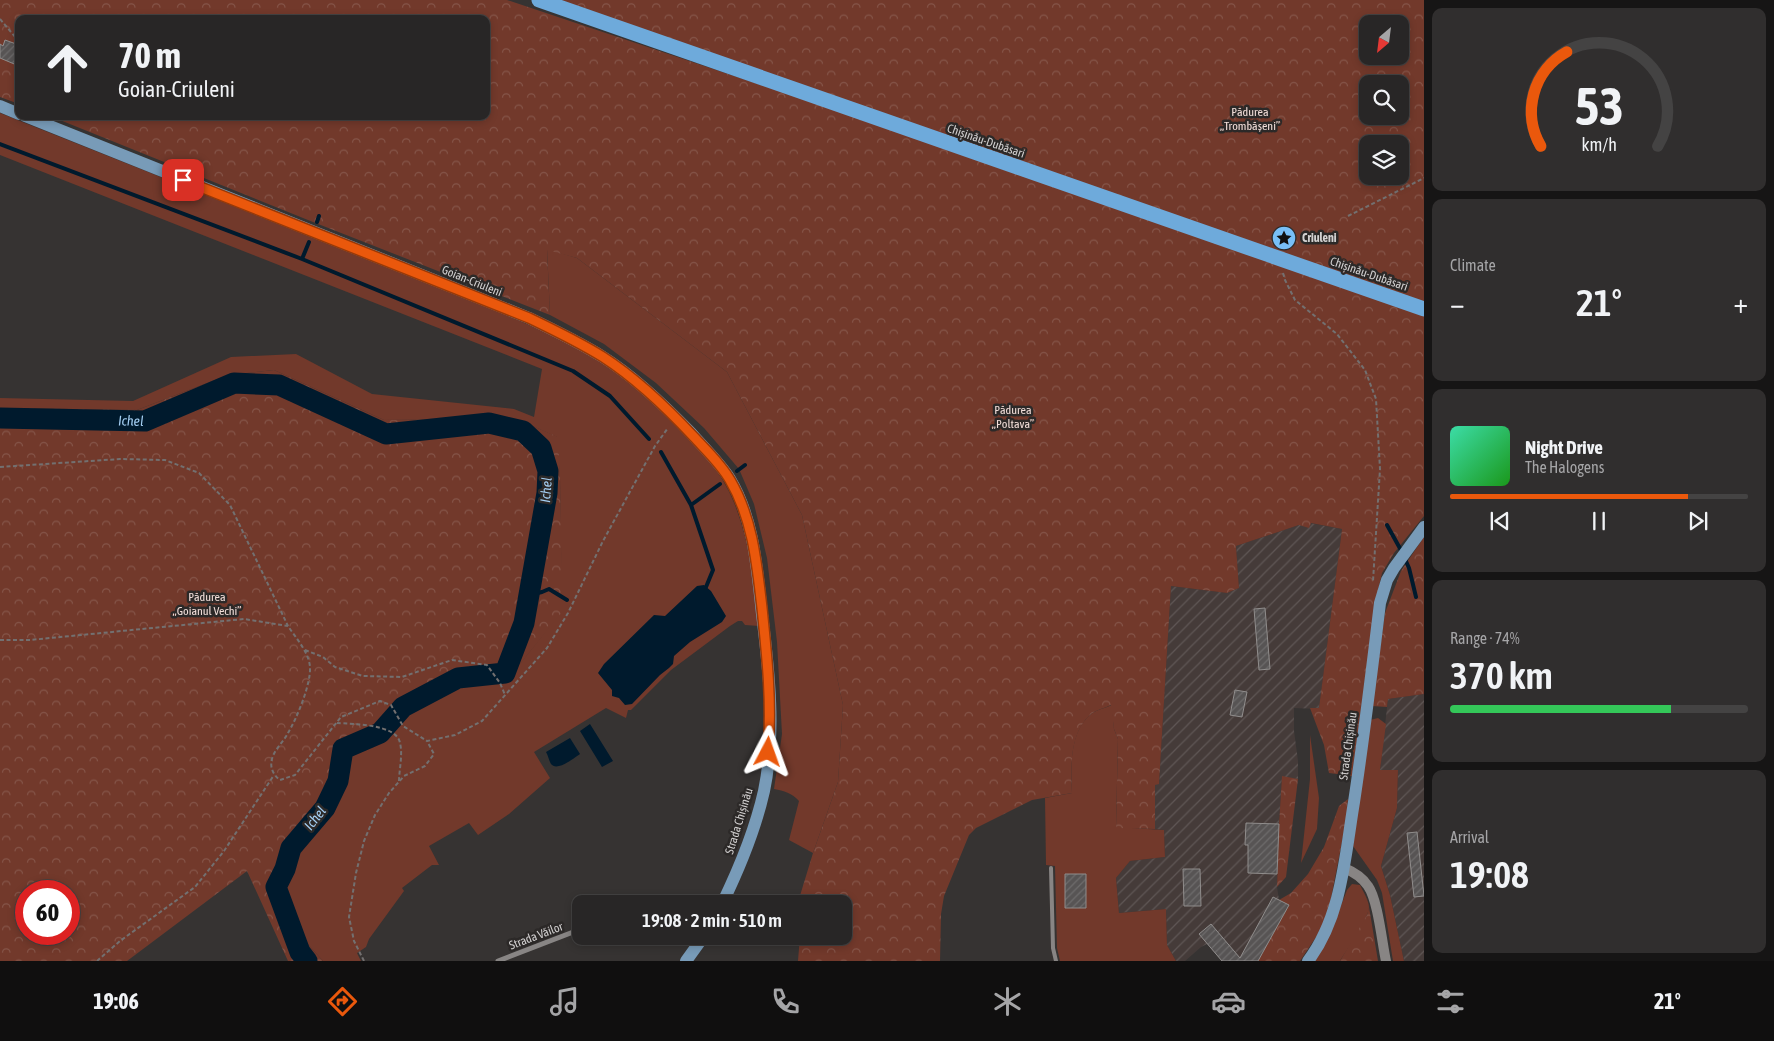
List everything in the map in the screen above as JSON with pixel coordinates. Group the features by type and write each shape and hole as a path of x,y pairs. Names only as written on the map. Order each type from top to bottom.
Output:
{"highway":[{"name":"Chișinău-Dubăsari","path":"539,0 1424,309"}],"main road":[{"path":"0,106 15,112"},
{"name":"Goian-Criuleni","path":"35,120 529,318 562,333 630,376 676,418 716,460 730,480 743,508 756,554 763,623"},
{"name":"Strada Chișinău","path":"1308,961 1330,922 1344,868 1380,603 1394,568 1420,532"},
{"name":"Strada Chișinău","path":"726,895 744,858 764,789 770,722 768,664 763,623"},
{"path":"686,961 698,945"}],"street":[{"path":"1344,868 1355,872 1369,886 1376,905 1386,961"},
{"name":"Strada Văilor","path":"498,961 572,932"}],"lane":[{"path":"1051,868 1053,948 1056,961"}],"path":[{"path":"0,19 15,37"},
{"path":"1348,216 1424,178"},
{"path":"1279,258 1285,280 1295,300 1337,334 1365,370 1376,399 1380,469 1373,582"},
{"path":"427,741 455,735 482,721 547,648 568,614 603,541 655,446 676,418"},
{"path":"0,467 120,459 165,460 199,473 230,505 288,626 304,650 310,666 304,699 289,733 273,756 272,768 274,775 280,780 295,775 341,717 380,701 391,705 403,726 427,741 434,754 425,766 404,776 399,782 375,814 364,841 356,873 349,917 354,941 364,961"},
{"path":"0,640 30,640 244,619 288,626"},
{"path":"304,650 323,657 335,668 363,676 402,677 452,660 487,665 500,683 505,695"},
{"path":"337,723 367,724 388,730 395,735 400,742 399,782"},
{"path":"97,961 120,941 195,887 224,851 274,775"}],"shaded area":[{"path":"1310,523 1342,529 1319,709 1294,708 1298,779 1282,777 1277,887 1279,900 1289,905 1258,961 1222,961 1207,944 1185,961 1176,961 1167,945 1166,909 1119,913 1116,878 1130,861 1165,857 1164,830 1155,829 1155,784 1159,784 1171,586 1227,593 1239,588 1236,546"},
{"path":"1424,694 1424,961 1404,961 1390,895 1381,866 1397,808 1398,771 1380,770 1388,699"}],"green space":[{"name":"Pădurea „Poltava”","path":"0,0 507,0 821,105 1424,314 1424,516 1394,553 1382,573 1377,595 1352,776 1329,773 1324,745 1310,708 1319,708 1342,529 1311,523 1309,528 1299,525 1236,546 1239,588 1227,593 1171,586 1159,784 1155,785 1155,829 1116,828 1118,739 1114,729 1111,705 1097,710 1083,723 1075,741 1071,773 1072,793 1032,800 976,828 969,835 944,896 941,914 940,961 798,961 799,945 852,945 852,895 800,895 838,782 843,705 802,515 727,372 577,258 547,250 550,315 60,120 490,120 490,15 15,15 15,103 0,97"},
{"name":"Pădurea „Trombășeni”","path":"555,0 1424,0 1424,303"},
{"path":"0,113 504,314 546,332 587,353 640,391 664,413 697,447 722,479 734,502 745,536 755,590 759,626 745,625 742,621 738,621 730,626 671,670 631,710 628,710 626,718 606,708 534,752 550,778 509,814 478,835 469,823 429,846 439,865 432,865 402,888 404,891 369,939 366,947 357,953 361,961 323,961 297,932 293,913 283,890 285,876 299,843 331,809 349,778 349,751 388,740 408,713 457,688 507,680 562,611 560,479 557,437 517,419 384,420 274,370 228,375 137,410 0,408 0,398 133,401 231,357 296,354 372,394 514,409 534,417 542,369 0,155"},
{"path":"547,249 577,258 727,372 802,515 843,705 838,782 813,853 789,840 799,801 788,793 774,789 782,734 777,642 767,558 754,504 739,469 704,428 656,383 604,344 550,315"},
{"name":"Pădurea „Goianul Vechi”","path":"274,370 384,420 517,419 558,437 563,611 507,680 457,688 409,713 388,740 349,751 349,778 331,809 299,843 285,876 283,890 293,913 297,932 323,961 288,961 247,871 127,961 0,961 0,408 137,410 228,375"},
{"path":"1424,537 1424,694 1388,699 1387,707 1372,706 1385,613 1401,571"},
{"path":"1112,705 1114,729 1118,739 1116,827 1164,830 1165,857 1130,861 1116,878 1119,913 1166,909 1167,945 1176,961 1060,961 1057,948 1055,866 1046,865 1045,798 1072,793 1073,751 1078,731 1083,722 1092,713"},
{"path":"1378,718 1386,724 1380,770 1398,770 1397,808 1381,866 1390,895 1404,961 1393,961 1382,893 1377,880 1353,846 1370,720"},
{"path":"1310,735 1319,798 1317,829 1301,863 1310,779"},
{"path":"1282,776 1298,779 1286,877 1277,887 1279,824"},
{"path":"1348,799 1346,821 1329,909 1324,925 1300,961 1258,961 1289,905 1279,900 1291,893 1308,874 1324,847 1339,806"},
{"path":"1352,884 1360,885 1369,905 1368,912 1361,926 1340,961 1312,961 1333,926 1347,890"},
{"path":"1369,907 1378,961 1340,961 1367,915"}],"water":[{"path":"704,585 711,591 726,616 722,622 690,642 674,656 673,664 632,704 625,705 619,698 612,696 612,690 598,673 604,664 654,615 665,616 697,586"},
{"path":"590,724 613,761 602,767 580,731"},
{"path":"570,738 580,754 566,764 554,766 550,763 546,752"}],"building":[{"path":"5,40 15,44 15,64 0,58 0,44 3,46"},
{"path":"1265,608 1270,669 1259,670 1254,609"},
{"path":"1235,690 1247,692 1242,717 1230,715"},
{"path":"1246,823 1279,824 1277,874 1248,873 1248,845 1245,845"},
{"path":"1417,832 1424,896 1414,897 1407,833"},
{"path":"1183,869 1200,869 1201,906 1184,906"},
{"path":"1065,874 1086,874 1086,908 1065,908"},
{"path":"1273,897 1289,905 1258,961 1222,961 1199,934 1211,924 1240,958"}],"waterway":[{"path":"0,144 302,259 573,371 610,396 649,439"},
{"path":"317,222 319,216"},
{"path":"302,259 309,242"},
{"name":"Ichel","path":"0,418 145,421 234,383 279,385 386,434 489,423 523,431 541,448 548,471 547,493 524,623 505,673 458,678 403,707 380,733 343,749 338,781 325,808 291,848 285,869 276,887 300,952 307,961"},
{"path":"661,452 691,505 713,570 706,587"},
{"path":"737,471 745,465"},
{"path":"691,505 720,484"},
{"path":"1387,525 1402,552"},
{"path":"1405,559 1416,597"},
{"path":"529,595 549,589 567,600"}],"place":[{"name":"Criuleni","path":"1284,238"}],"route":[{"path":"183,180 529,318 562,333 630,376 676,418 716,460 730,480 743,508 756,554 768,664 770,722 768,752"}]}
